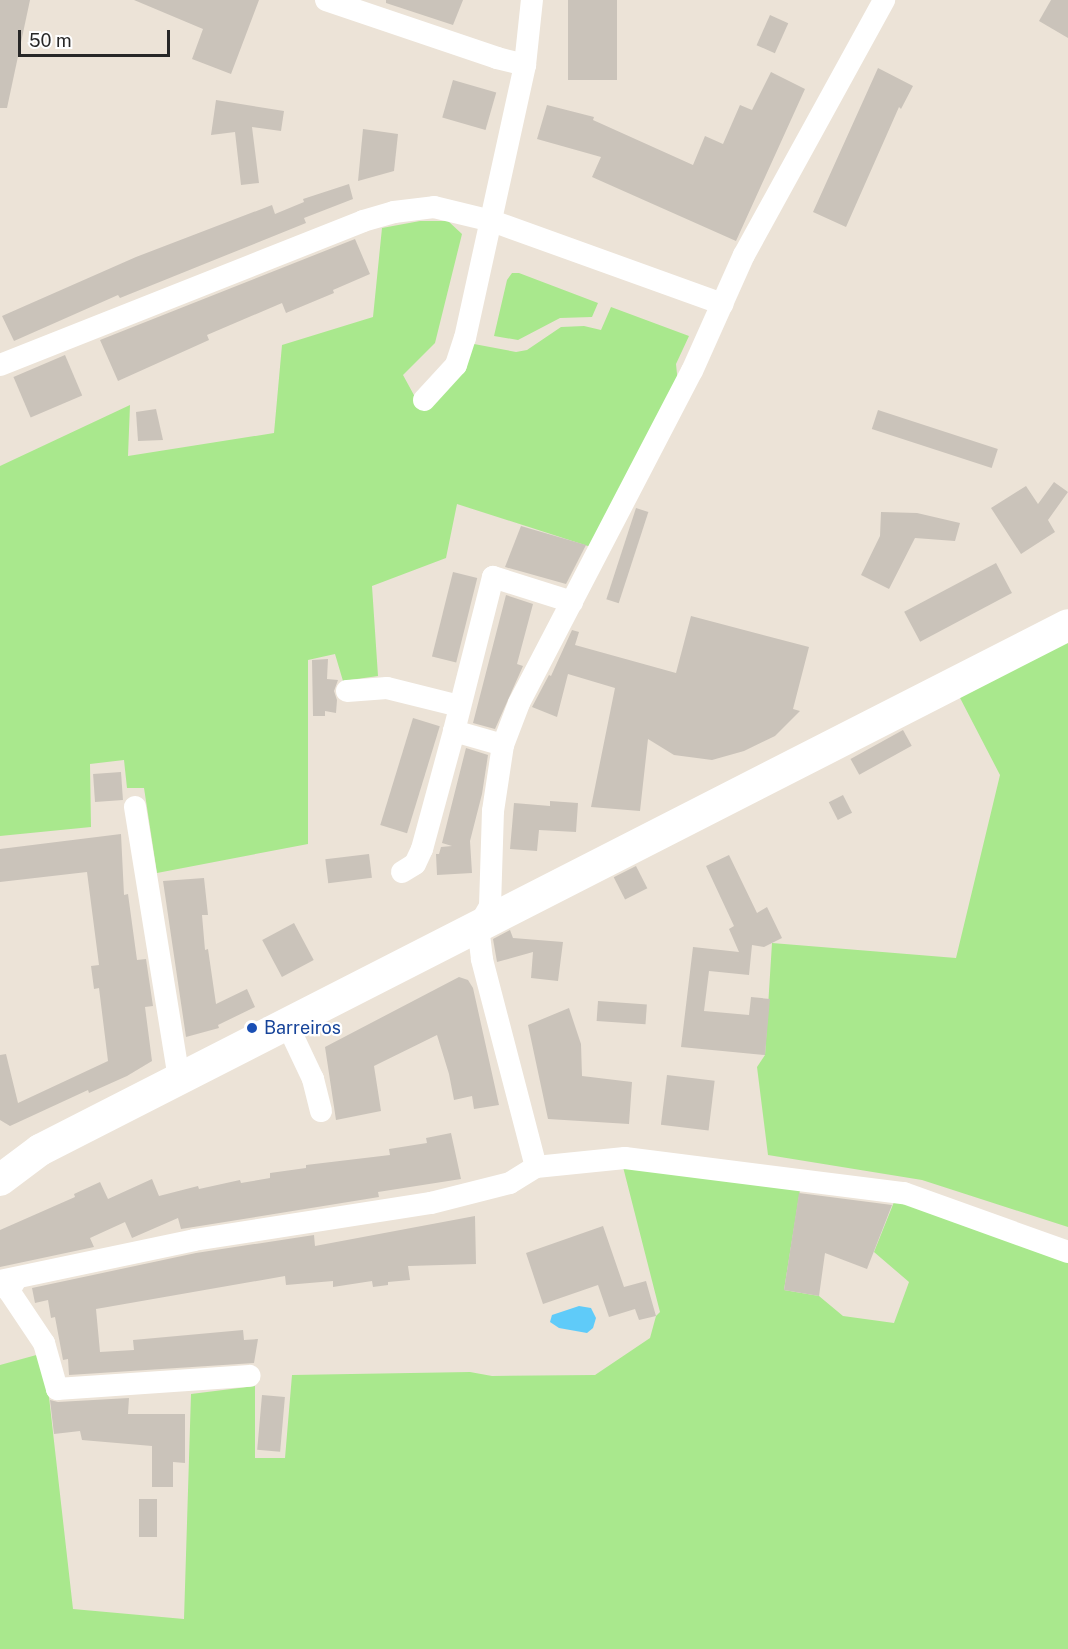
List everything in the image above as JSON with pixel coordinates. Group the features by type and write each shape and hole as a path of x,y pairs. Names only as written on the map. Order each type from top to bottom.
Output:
{"main road":[{"path":"0,1180 14,1159 179,1080 1068,625"}],"street":[{"path":"326,0 497,58 525,65"},
{"path":"424,400 456,365 465,338 525,65 532,0"},
{"path":"536,1167 482,959 478,927 490,906 490,848 503,746 519,703 692,371 744,255 885,0"},
{"path":"0,365 363,221 394,212 434,207 492,221 723,304"},
{"path":"402,872 415,864 422,849 493,577 572,602"},
{"path":"347,691 387,688 459,706"},
{"path":"454,731 503,746"},
{"path":"135,807 179,1080"},
{"path":"287,1024 313,1079 321,1111"},
{"path":"250,1376 57,1389 44,1344 9,1291 8,1280 194,1240 431,1203 510,1183 536,1167 625,1158 904,1193 1068,1252"}],"green space":[{"path":"420,221 448,221 462,234 435,343 403,375 415,397 474,344 516,352 527,350 561,327 584,326 601,330 611,307 689,336 676,364 679,394 591,547 457,504 446,558 372,586 378,676 343,681 335,654 308,660 308,844 157,873 144,788 127,788 124,760 90,764 91,827 0,836 0,466 130,405 128,456 274,433 282,345 373,317 382,228"},
{"path":"512,273 519,273 598,303 592,317 560,318 518,340 494,336 507,280"},
{"path":"1068,640 1068,1227 922,1180 768,1155 757,1067 765,1055 772,943 956,958 1000,775 959,696"},
{"path":"622,1163 801,1184 784,1290 819,1296 843,1316 894,1323 909,1282 874,1252 896,1197 1068,1259 1068,1649 0,1649 0,1365 40,1354 49,1397 73,1609 184,1619 191,1394 255,1386 255,1458 285,1458 292,1375 470,1372 492,1376 595,1375 650,1338 656,1316 660,1312"}],"water":[{"path":"579,1306 591,1308 596,1318 593,1328 587,1333 559,1328 550,1322 552,1315"}],"building":[{"path":"0,0 30,0 7,108 0,108"},
{"path":"134,0 259,0 231,74 192,59 203,29"},
{"path":"386,0 463,0 453,25 386,3"},
{"path":"568,0 617,0 617,80 568,80"},
{"path":"1051,0 1068,0 1068,38 1039,21"},
{"path":"770,15 788,23 775,53 757,45"},
{"path":"878,68 913,86 901,109 899,107 846,227 813,212"},
{"path":"771,72 805,89 736,241 592,177 601,157 537,139 547,105 594,117 593,120 693,165 705,136 723,144 740,105 752,110"},
{"path":"453,80 496,92 486,130 442,117"},
{"path":"216,100 284,111 281,131 252,127 259,183 241,185 235,132 211,135"},
{"path":"363,129 398,134 394,171 358,181"},
{"path":"349,184 353,199 304,218 306,223 120,298 118,295 14,341 2,316 136,257 272,205 275,214 304,202 303,199"},
{"path":"355,239 370,274 333,290 334,293 286,313 282,303 207,335 209,340 118,381 100,340"},
{"path":"65,355 82,396 31,417 13,377"},
{"path":"156,409 163,440 138,441 136,412"},
{"path":"878,410 998,449 992,468 872,429"},
{"path":"1054,482 1068,492 1048,520 1055,532 1021,554 991,508 1026,486 1038,504"},
{"path":"636,508 648,512 619,603 606,599"},
{"path":"881,512 917,513 960,523 955,541 915,538 889,589 861,575 880,536"},
{"path":"521,526 586,545 566,584 505,567"},
{"path":"996,563 1012,593 920,642 904,612"},
{"path":"453,572 477,578 456,662 432,656"},
{"path":"506,595 533,604 517,664 523,666 495,729 473,723"},
{"path":"691,616 809,647 793,709 800,711 775,736 744,751 712,760 674,755 648,739 640,811 591,807 615,688 568,674 557,717 532,707 549,675 551,676 572,630 579,632 575,645 676,673"},
{"path":"328,659 327,679 338,680 334,691 337,700 336,713 325,711 325,716 313,716 312,660"},
{"path":"413,718 440,726 407,833 380,825"},
{"path":"903,730 912,746 859,775 851,759"},
{"path":"466,748 488,755 482,794 470,841 472,873 437,875 436,854 439,854 441,847 452,846 442,843"},
{"path":"121,772 123,800 95,802 93,774"},
{"path":"843,795 852,813 838,820 829,802"},
{"path":"550,801 578,803 576,832 539,830 537,851 510,849 514,803 550,806"},
{"path":"121,834 124,895 128,894 137,960 146,959 153,1006 145,1007 152,1061 127,1076 89,1093 88,1090 10,1126 0,1120 0,1055 6,1054 18,1103 108,1061 99,988 94,989 91,966 99,965 87,872 0,882 0,849"},
{"path":"369,854 372,878 328,883 325,859"},
{"path":"729,855 757,913 767,907 782,938 764,947 752,945 749,975 709,971 704,1011 749,1015 751,997 770,999 765,1055 681,1047 693,947 739,952 729,929 734,926 706,866"},
{"path":"636,866 647,888 625,900 614,877"},
{"path":"204,878 208,915 202,915 205,950 208,949 216,1004 247,989 255,1007 218,1025 219,1028 186,1037 163,881"},
{"path":"294,923 314,960 282,977 262,940"},
{"path":"510,930 513,938 563,942 558,981 531,978 533,952 497,962 493,939"},
{"path":"459,977 468,980 473,988 499,1105 474,1109 472,1096 454,1100 437,1035 374,1066 381,1111 336,1120 325,1047"},
{"path":"598,1001 647,1004 645,1024 597,1021"},
{"path":"569,1008 581,1044 582,1076 632,1082 629,1124 548,1119 528,1025"},
{"path":"667,1075 715,1081 709,1130 661,1125"},
{"path":"451,1133 461,1179 378,1192 379,1197 181,1229 178,1218 132,1238 125,1222 90,1238 94,1247 0,1267 0,1230 75,1197 74,1194 100,1182 108,1199 152,1179 159,1196 198,1186 199,1189 240,1180 241,1183 270,1178 270,1173 306,1168 306,1165 390,1155 389,1149 427,1143 426,1138"},
{"path":"799,1193 892,1205 867,1269 825,1253 819,1296 784,1290"},
{"path":"475,1216 476,1264 408,1266 410,1280 388,1282 388,1285 373,1287 372,1281 333,1287 333,1281 286,1285 285,1276 96,1309 100,1352 134,1350 133,1340 243,1330 244,1340 258,1339 254,1363 69,1375 68,1359 63,1360 55,1317 51,1318 48,1300 35,1303 32,1288 196,1253 314,1235 315,1246"},
{"path":"603,1226 624,1287 646,1281 656,1316 639,1320 635,1309 609,1317 598,1285 543,1304 526,1253"},
{"path":"262,1395 285,1397 280,1452 257,1450"},
{"path":"129,1398 128,1414 185,1414 185,1463 173,1462 173,1487 152,1487 152,1446 82,1440 80,1431 54,1434 50,1400 58,1402"},
{"path":"139,1499 157,1499 157,1537 139,1537"}],"place":[{"name":"Barreiros","path":"252,1028"}]}
